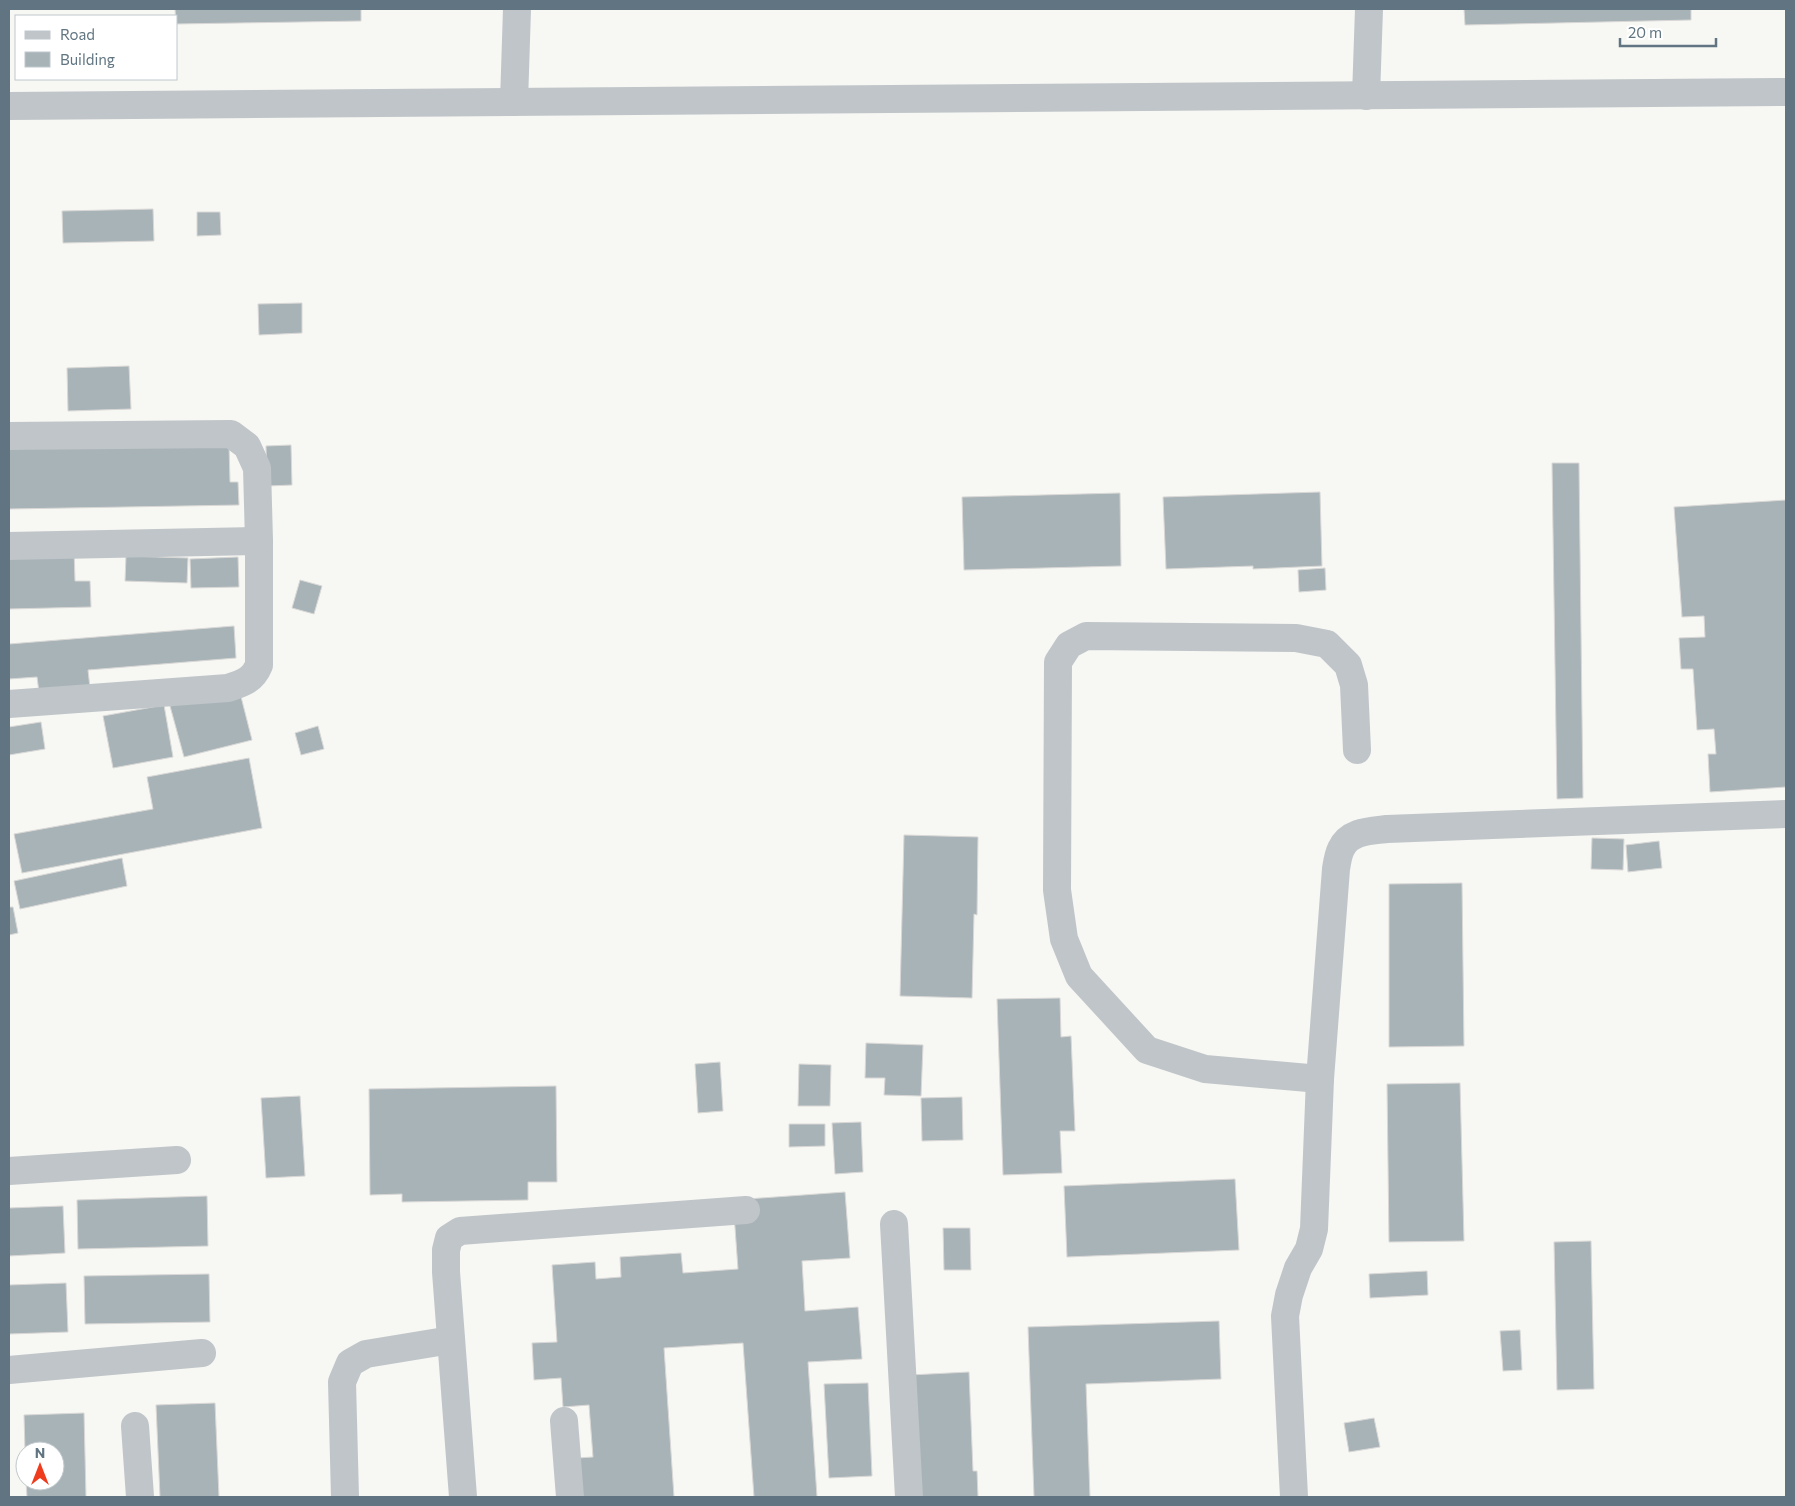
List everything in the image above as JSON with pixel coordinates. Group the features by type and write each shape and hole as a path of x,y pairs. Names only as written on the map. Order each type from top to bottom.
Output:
{"street":[{"path":"514,102 517,9"},
{"path":"1366,96 1369,9"},
{"path":"9,106 1786,92"},
{"path":"9,436 231,434 247,446 257,468 259,540 259,665 256,674 245,682 228,688 9,704"},
{"path":"9,546 259,540"},
{"path":"1320,1080 1205,1069 1147,1050 1079,976 1064,939 1057,890 1058,662 1069,645 1086,636 1296,638 1328,644 1348,665 1354,686 1357,750"},
{"path":"1294,1497 1285,1316 1289,1295 1298,1268 1308,1249 1314,1229 1320,1080 1336,869 1341,849 1350,837 1387,829 1786,814"},
{"path":"9,1171 177,1160"},
{"path":"463,1497 446,1272 446,1250 449,1238 460,1231 746,1210"},
{"path":"894,1224 909,1497"},
{"path":"345,1497 342,1382 350,1364 366,1354 451,1340"},
{"path":"9,1370 202,1353"},
{"path":"564,1421 570,1497"},
{"path":"135,1426 140,1497"}],"building":[{"path":"175,9 361,9 361,21 178,24 178,15 175,15"},
{"path":"1464,9 1691,9 1691,20 1465,25"},
{"path":"153,209 154,241 63,243 62,211"},
{"path":"197,212 220,212 221,235 197,236"},
{"path":"302,303 302,333 259,335 258,304"},
{"path":"129,366 131,409 68,411 67,368"},
{"path":"229,445 230,482 238,482 239,505 9,509 9,448"},
{"path":"291,445 292,485 267,486 266,446"},
{"path":"1552,463 1579,463 1583,798 1557,799"},
{"path":"1320,492 1322,566 1253,569 1253,566 1166,569 1163,497"},
{"path":"1120,493 1121,566 964,570 962,497"},
{"path":"1786,500 1786,787 1710,792 1708,754 1716,754 1714,729 1697,730 1693,669 1681,669 1679,638 1705,637 1704,616 1682,617 1674,507"},
{"path":"74,549 75,581 90,581 91,607 9,609 9,551"},
{"path":"126,556 188,558 187,583 125,581"},
{"path":"238,557 239,587 191,588 190,559"},
{"path":"1325,568 1326,590 1299,592 1298,570"},
{"path":"300,580 322,586 314,614 292,608"},
{"path":"234,626 236,658 88,670 90,688 39,692 37,677 9,679 9,644"},
{"path":"239,689 252,740 184,757 170,706"},
{"path":"164,705 173,757 113,768 103,716"},
{"path":"41,722 45,749 9,755 9,727"},
{"path":"318,726 324,749 301,755 295,733"},
{"path":"249,758 262,828 22,873 14,834 153,809 147,777"},
{"path":"904,835 978,837 977,915 974,914 972,998 900,996"},
{"path":"1592,838 1624,839 1623,870 1591,869"},
{"path":"1659,841 1662,868 1628,872 1626,845"},
{"path":"122,858 127,886 20,909 14,881"},
{"path":"1462,883 1464,1046 1389,1047 1389,884"},
{"path":"9,907 13,907 18,933 9,935"},
{"path":"1060,998 1061,1037 1071,1036 1075,1131 1060,1131 1062,1173 1003,1175 997,999"},
{"path":"866,1043 923,1045 921,1096 884,1095 885,1078 865,1078"},
{"path":"720,1062 723,1111 698,1113 695,1064"},
{"path":"799,1064 831,1065 830,1106 798,1106"},
{"path":"1460,1083 1464,1241 1389,1242 1387,1084"},
{"path":"556,1086 557,1182 528,1182 528,1200 402,1202 402,1194 370,1195 369,1089"},
{"path":"300,1096 305,1176 266,1178 261,1098"},
{"path":"962,1097 963,1140 922,1141 921,1098"},
{"path":"861,1122 863,1172 835,1174 832,1123"},
{"path":"789,1124 825,1124 825,1146 789,1147"},
{"path":"1235,1179 1239,1250 1067,1257 1064,1186"},
{"path":"845,1192 850,1258 802,1261 805,1311 858,1307 862,1359 808,1362 817,1497 754,1497 743,1343 664,1348 674,1497 580,1497 577,1458 593,1457 589,1405 563,1407 561,1378 534,1380 532,1343 557,1342 552,1265 595,1262 596,1279 621,1277 620,1257 681,1253 683,1273 738,1269 733,1200"},
{"path":"207,1196 208,1246 78,1249 77,1200"},
{"path":"63,1206 65,1253 9,1256 9,1208"},
{"path":"943,1228 970,1228 971,1270 944,1270"},
{"path":"1591,1241 1594,1389 1557,1390 1554,1242"},
{"path":"1427,1271 1428,1295 1370,1298 1369,1274"},
{"path":"209,1274 210,1322 85,1324 84,1276"},
{"path":"66,1283 68,1332 9,1334 9,1285"},
{"path":"1219,1321 1221,1379 1086,1384 1090,1497 1034,1497 1028,1327"},
{"path":"1520,1330 1522,1370 1503,1371 1500,1331"},
{"path":"969,1372 973,1471 977,1471 978,1497 915,1497 910,1375"},
{"path":"868,1383 872,1476 829,1478 824,1384"},
{"path":"215,1403 219,1497 160,1497 156,1405"},
{"path":"84,1413 86,1497 27,1497 27,1491 65,1491 65,1441 25,1441 24,1415"},
{"path":"1374,1418 1380,1447 1349,1452 1344,1423"}]}
